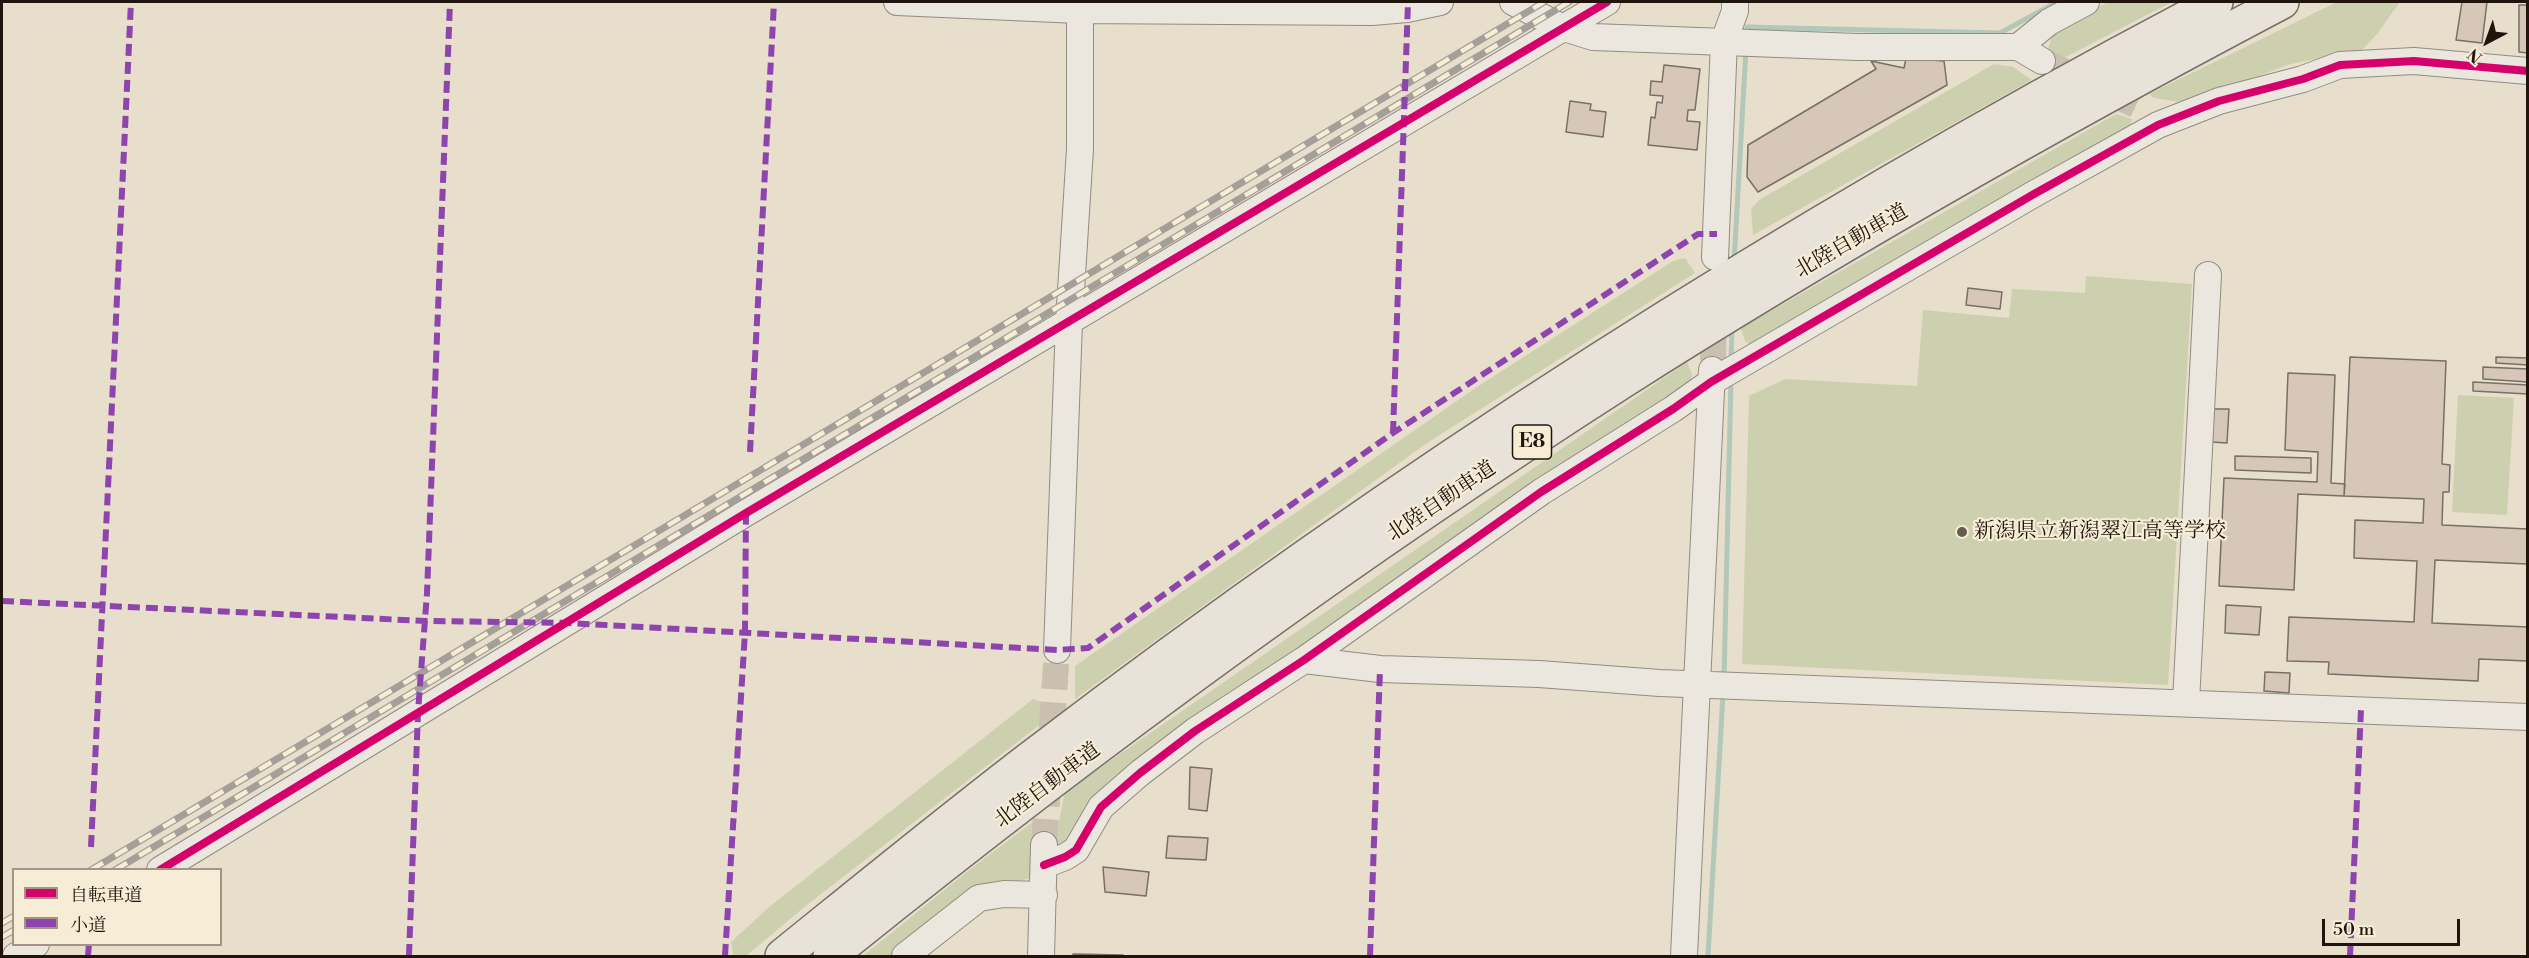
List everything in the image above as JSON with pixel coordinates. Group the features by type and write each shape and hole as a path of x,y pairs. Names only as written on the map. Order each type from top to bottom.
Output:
{"highway":[{"name":"北陸自動車道","path":"782,957 889,869 1069,729 1323,544 1466,447 1617,348 1883,186 2065,83 2216,2"},
{"name":"北陸自動車道","path":"830,957 1040,791 1198,672 1336,574 1612,388 1762,294 2040,132 2282,2"}],"street":[{"path":"897,2 1372,12 1407,9 1440,2"},
{"path":"1514,2 1561,27 1593,37 1857,47 2018,47 2042,61"},
{"path":"163,868 746,513 1561,27 1607,2"},
{"path":"1716,256 1724,41 1735,11 1735,2"},
{"path":"2018,47 2049,22 2086,2"},
{"path":"1057,650 1069,322 1080,149 1080,5"},
{"path":"1041,957 1044,855 1065,857 1076,850 1101,807 1140,773 1196,731 1304,660 1541,492 1673,409 1712,371 1892,276 2152,118 2303,79 2340,64 2414,62 2528,71"},
{"path":"2186,702 2208,275"},
{"path":"1684,957 1695,684 1712,371"},
{"path":"1304,660 1380,669 1539,674 1695,684 2528,717"},
{"path":"905,957 979,898 1004,894 1044,895"},
{"path":"16,957 34,946"}],"green space":[{"path":"2108,2 2172,2 2060,60 2048,49 2053,33"},
{"path":"2337,2 2400,2 2377,34 2362,50 2291,64 2185,103 2154,98 2149,94"},
{"path":"1994,64 2013,67 2032,80 1753,235 1751,209 1759,200"},
{"path":"2116,114 2132,119 2130,130 1753,347 1745,341 1741,328"},
{"path":"1685,258 1695,273 1424,445 1075,699 1075,666 1474,389 1673,261"},
{"name":"新潟県立新潟翠江高等学校","path":"2086,276 2192,284 2168,685 1742,664 1749,396 1785,379 1917,386 1923,310 2009,318 2012,289 2085,293"},
{"path":"1687,362 1692,374 1690,388 1537,488 1063,845 1054,846 1065,792"},
{"path":"2458,395 2514,398 2507,515 2452,512"},
{"path":"1033,699 1042,702 1042,723 808,904 746,956 733,956 731,942 768,908"},
{"path":"1034,821 1031,878 1005,884 897,956 863,956 964,874"}],"building":[{"path":"2462,2 2487,2 2482,43 2456,40"},
{"path":"2519,5 2528,5 2528,53 2519,52"},
{"path":"1906,58 1944,61 1947,85 1758,192 1747,177 1748,145 1876,69 1871,61 1904,68"},
{"path":"1664,65 1700,69 1695,110 1688,110 1687,121 1700,122 1697,150 1648,145 1651,117 1655,118 1657,102 1662,103 1663,96 1650,95 1651,81 1662,82"},
{"path":"1570,101 1591,104 1590,110 1606,112 1603,137 1566,132"},
{"path":"1968,288 2002,292 2000,309 1966,305"},
{"path":"2350,357 2446,361 2442,464 2450,465 2449,492 2443,492 2442,525 2528,529 2528,564 2435,560 2432,623 2528,627 2528,661 2479,659 2478,681 2328,674 2329,662 2287,661 2289,617 2414,622 2417,561 2354,558 2355,520 2423,523 2424,499 2344,496"},
{"path":"2496,357 2528,358 2528,365 2496,363"},
{"path":"2483,367 2528,369 2528,382 2483,379"},
{"path":"2288,373 2335,375 2331,483 2345,484 2344,496 2298,494 2294,590 2219,586 2224,478 2317,482 2318,452 2285,450"},
{"path":"2473,382 2528,385 2528,394 2473,391"},
{"path":"2214,409 2229,409 2227,443 2212,442"},
{"path":"2235,456 2311,458 2311,473 2235,470"},
{"path":"2226,605 2261,607 2259,635 2225,633"},
{"path":"2265,672 2290,673 2289,693 2264,691"},
{"path":"1190,767 1212,769 1207,811 1189,809"},
{"path":"1168,836 1208,838 1206,860 1166,858"},
{"path":"1103,867 1149,872 1146,896 1105,892"},
{"path":"1073,954 1123,955 1073,956"}],"waterway":[{"path":"1747,37 1747,27 2000,33 2057,2"},
{"path":"1734,262 1746,49"},
{"path":"1731,361 1732,328"},
{"path":"1724,679 1731,379"},
{"path":"1708,956 1723,694"}],"tunnel":[{"path":"2042,61 2146,110"},
{"path":"1713,361 1714,310"},
{"path":"1044,845 1057,650"}],"railway":[{"path":"94,868 1544,2"},
{"path":"118,868 1569,2"},
{"path":"2,923 12,917"},
{"path":"2,937 12,931"}],"marked path":[{"path":"91,847 131,2"},
{"path":"409,956 418,712 427,593 450,2"},
{"path":"750,452 774,2"},
{"path":"1393,433 1408,2"},
{"path":"2,601 426,621 569,623 1057,650 1088,648 1393,433 1698,234 1717,234"},
{"path":"725,956 745,632 746,513"},
{"path":"1370,956 1380,669"},
{"path":"2350,956 2361,710"},
{"path":"88,956 89,946"}],"cycle path":[{"path":"163,868 746,513 1607,2"},
{"path":"1044,865 1076,850 1101,807 1140,773 1195,731 1304,660 1541,492 1673,409 1711,382 2034,194 2158,125 2219,101 2303,79 2340,65 2414,61 2528,71"}],"place":[{"name":"新潟県立新潟翠江高等学校","path":"1962,532"}]}
